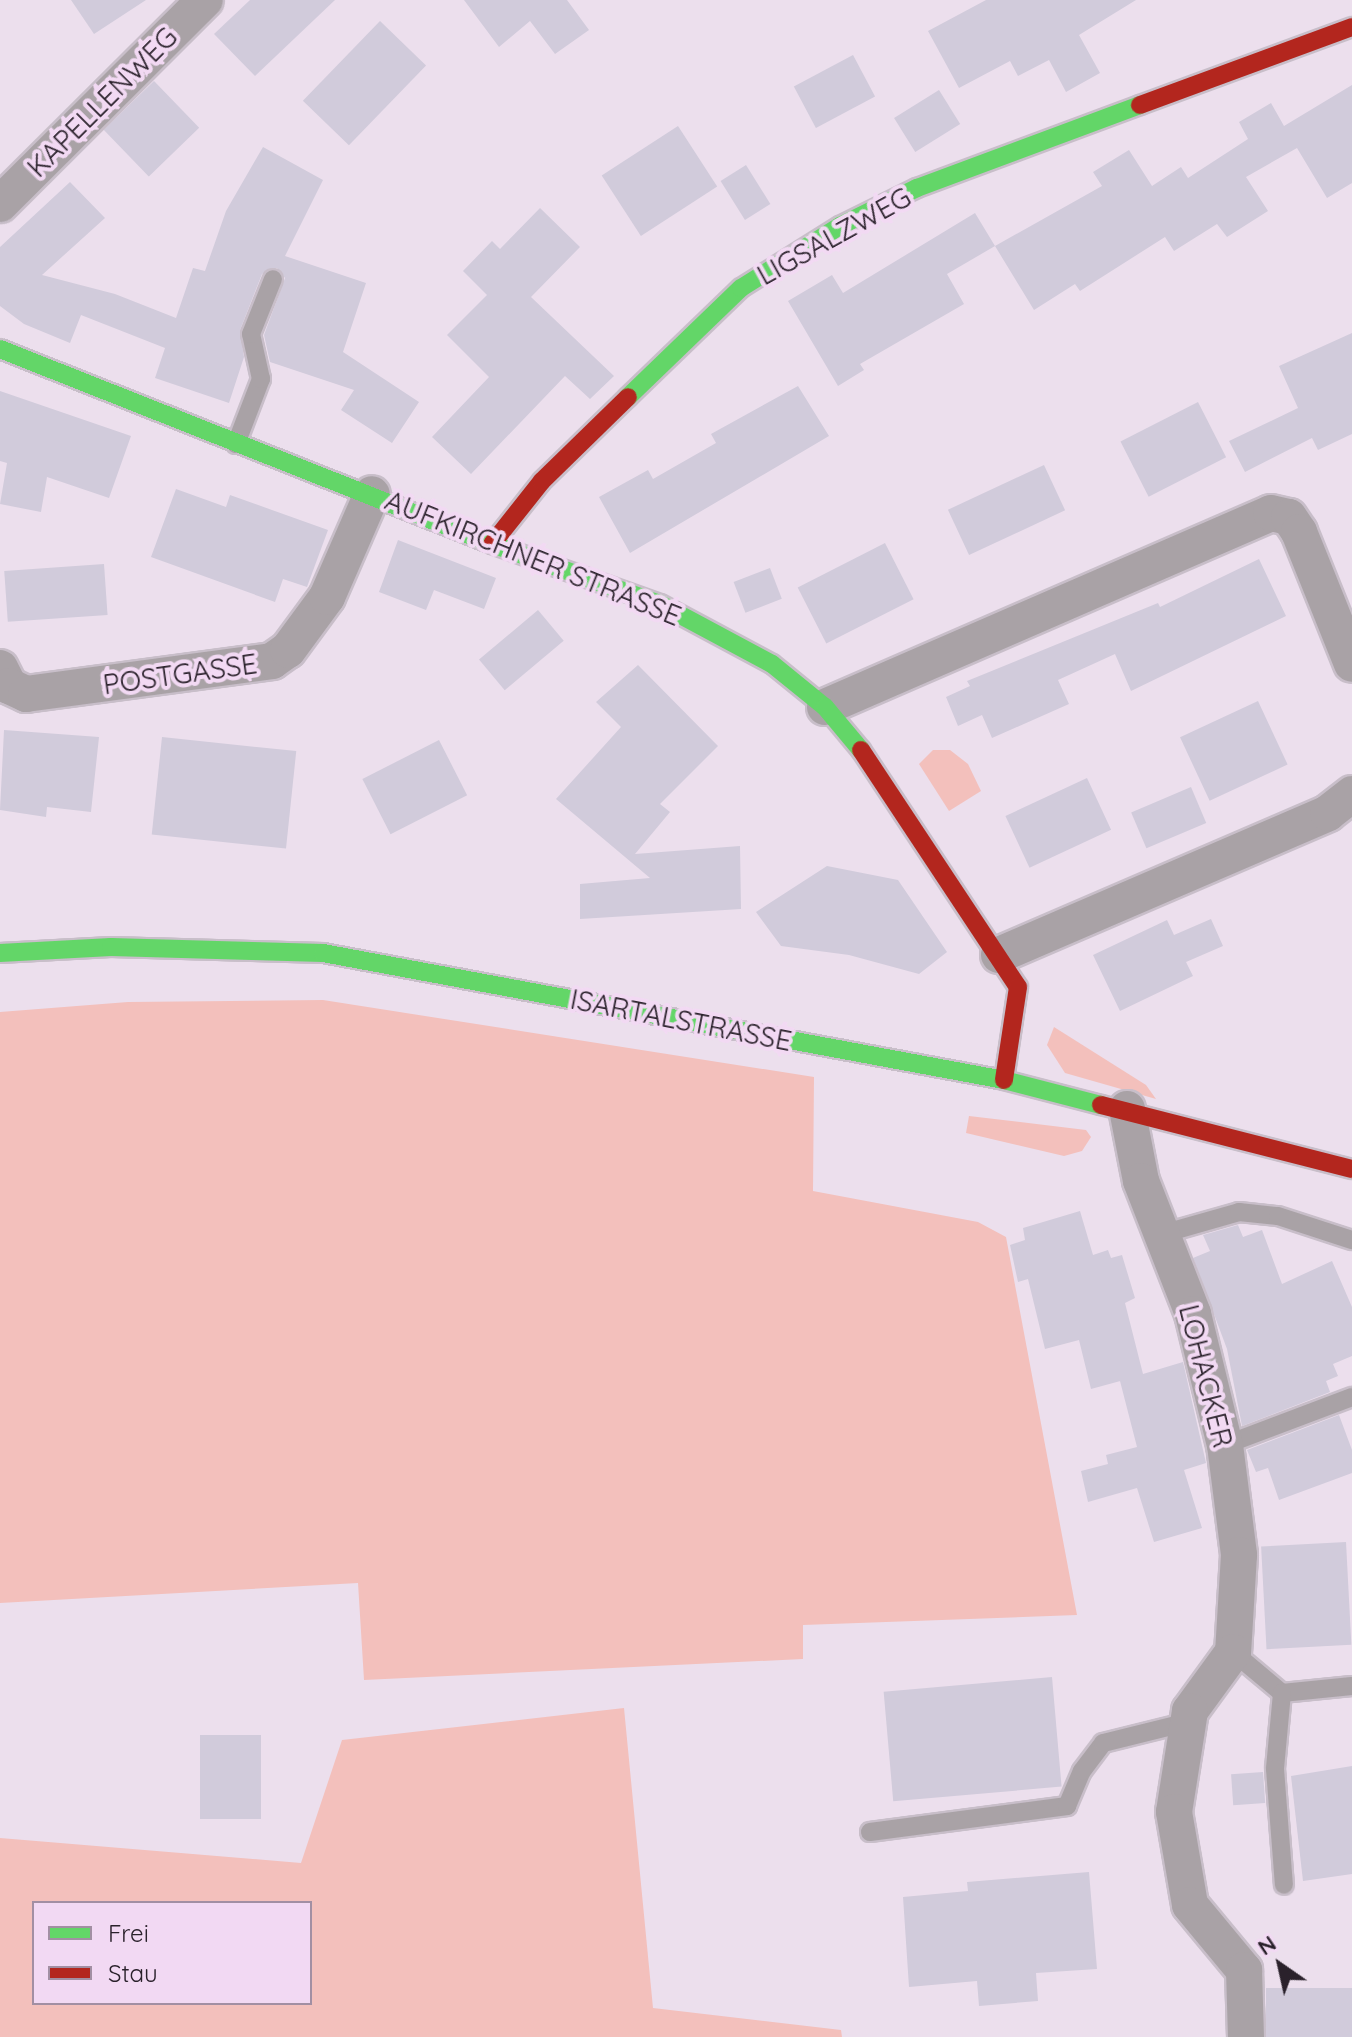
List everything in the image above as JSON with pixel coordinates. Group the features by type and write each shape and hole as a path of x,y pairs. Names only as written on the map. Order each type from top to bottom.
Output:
{"street":[{"name":"KAPELLENWEG","path":"0,204 198,3"},
{"name":"LIGSALZWEG","path":"492,544 542,481 741,288 840,226 917,188 1352,27"},
{"name":"AUFKIRCHNER STRASSE","path":"0,349 492,544 660,604 772,664 825,707 861,750 1018,987 1004,1080"},
{"name":"POSTGASSE","path":"0,668 9,686 26,694 272,661 288,650 327,597 372,494"},
{"path":"825,707 1271,513 1289,517 1299,532 1352,664"},
{"path":"999,955 1315,819 1352,794"},
{"name":"ISARTALSTRASSE","path":"0,953 111,947 323,953 1004,1080 1352,1169"},
{"name":"LOHACKER","path":"1127,1109 1141,1181 1193,1314 1225,1445 1239,1555 1233,1652"},
{"path":"1233,1652 1190,1711 1174,1812 1190,1905 1244,1970 1246,2037"}],"lane":[{"path":"236,444 261,379 251,334 273,279"},
{"path":"1162,1234 1239,1212 1278,1216 1352,1240"},
{"path":"1225,1445 1352,1397"},
{"path":"1233,1652 1282,1693 1352,1686"},
{"path":"1282,1693 1275,1769 1284,1885"},
{"path":"870,1832 1067,1806 1082,1771 1103,1743 1188,1722"}],"shaded area":[{"path":"933,750 950,750 968,764 981,791 949,811 919,764"},
{"path":"323,1000 814,1077 813,1191 978,1222 1006,1237 1077,1615 803,1625 803,1659 364,1680 358,1583 0,1603 0,1012 128,1002"},
{"path":"1054,1027 1146,1085 1156,1099 1065,1073 1047,1045"},
{"path":"969,1116 1086,1130 1091,1137 1082,1151 1064,1156 966,1133"},
{"path":"624,1708 653,2008 841,2030 842,2037 0,2037 0,1838 301,1863 342,1740"}],"building":[{"path":"71,0 146,0 94,34"},
{"path":"250,0 335,0 255,76 214,34"},
{"path":"464,0 567,0 589,30 555,54 530,21 499,47"},
{"path":"986,0 1136,0 1079,35 1100,73 1066,92 1049,60 1018,76 1010,61 959,88 928,31"},
{"path":"380,21 426,65 349,145 303,101"},
{"path":"853,55 875,96 816,128 794,86"},
{"path":"154,81 199,128 149,176 104,130"},
{"path":"1352,85 1352,183 1327,198 1297,148 1246,177 1268,211 1227,237 1217,224 1174,251 1165,237 1080,291 1075,284 1034,310 995,246 1102,186 1093,172 1129,150 1152,186 1181,167 1188,178 1248,139 1239,122 1271,103 1284,126"},
{"path":"939,90 960,124 915,152 894,118"},
{"path":"678,126 717,186 641,236 602,176"},
{"path":"263,147 323,180 285,256 366,283 343,352 419,402 392,443 341,410 354,390 270,362 264,335 285,278 277,268 262,274 240,330 244,357 229,403 155,378 165,348 81,315 70,343 24,324 0,306 0,247 70,182 105,218 42,275 115,294 176,318 193,268 205,271 226,211"},
{"path":"746,165 770,204 745,220 721,181"},
{"path":"540,208 580,247 531,297 614,376 590,399 565,376 471,474 432,437 489,377 447,335 487,295 463,271 492,241 500,249"},
{"path":"975,213 995,246 947,274 964,304 860,364 864,370 838,386 788,301 832,275 843,293"},
{"path":"1352,333 1352,434 1318,450 1312,438 1245,472 1229,441 1298,408 1279,366"},
{"path":"798,386 829,436 630,553 599,497 648,470 653,479 716,443 711,434"},
{"path":"0,391 131,436 109,498 47,477 41,512 0,504 7,463 0,461"},
{"path":"1198,402 1226,457 1149,497 1120,441"},
{"path":"1044,465 1065,510 969,555 948,510"},
{"path":"176,489 226,507 230,495 328,530 307,587 283,579 275,602 151,557"},
{"path":"398,540 496,578 484,609 434,590 426,610 379,592"},
{"path":"885,543 914,599 826,644 798,587"},
{"path":"1259,559 1286,616 1131,691 1115,654 1058,680 1069,704 992,738 982,715 958,726 946,697 970,686 967,681 1158,603 1160,607"},
{"path":"104,564 108,615 8,622 4,571"},
{"path":"770,568 782,599 745,613 734,582"},
{"path":"538,610 564,641 505,690 479,659"},
{"path":"638,665 718,746 660,804 670,812 635,854 740,846 741,909 580,919 580,884 650,878 556,799 621,727 596,702"},
{"path":"1258,701 1288,764 1210,801 1180,737"},
{"path":"4,730 99,737 91,812 47,807 46,817 0,810"},
{"path":"162,737 296,751 286,849 152,834"},
{"path":"439,740 467,795 391,834 362,779"},
{"path":"1087,778 1111,830 1030,868 1005,816"},
{"path":"1191,787 1206,823 1146,848 1131,812"},
{"path":"827,866 898,880 947,952 919,974 849,955 781,946 756,912"},
{"path":"1211,919 1223,946 1186,962 1193,976 1120,1011 1093,955 1167,920 1174,935"},
{"path":"1080,1211 1093,1255 1108,1250 1111,1258 1122,1255 1135,1298 1125,1303 1143,1374 1183,1362 1206,1463 1184,1470 1202,1528 1154,1542 1137,1488 1088,1502 1081,1471 1108,1464 1106,1455 1137,1447 1120,1381 1091,1389 1079,1340 1045,1349 1028,1279 1018,1282 1010,1245 1025,1240 1023,1228"},
{"path":"1238,1225 1243,1237 1262,1230 1282,1284 1332,1261 1352,1307 1352,1356 1333,1364 1338,1376 1326,1381 1330,1392 1242,1426 1227,1349 1193,1258 1210,1251 1203,1235"},
{"path":"1339,1415 1352,1450 1352,1473 1279,1500 1268,1468 1256,1472 1247,1450"},
{"path":"1346,1542 1351,1645 1267,1649 1261,1546"},
{"path":"1052,1677 1062,1787 893,1801 884,1692"},
{"path":"200,1735 261,1735 261,1819 200,1819"},
{"path":"1352,1766 1352,1874 1303,1881 1291,1776"},
{"path":"1263,1772 1265,1803 1233,1805 1231,1774"},
{"path":"1089,1872 1097,1969 1036,1973 1038,2001 979,2006 977,1981 909,1987 903,1897 968,1891 967,1882"},
{"path":"1266,1988 1352,1988 1352,2037 1266,2037"}],"traffic: fast":[{"path":"628,397 741,288 840,226 917,188 1140,105"},
{"path":"0,349 492,544 660,604 772,664 825,707 861,750"},
{"path":"0,953 111,947 323,953 1004,1080 1101,1105"}],"traffic: jam":[{"path":"1140,105 1352,27"},
{"path":"492,544 542,481 628,397"},
{"path":"861,750 1018,987 1004,1080"},
{"path":"1101,1105 1352,1169"}]}
